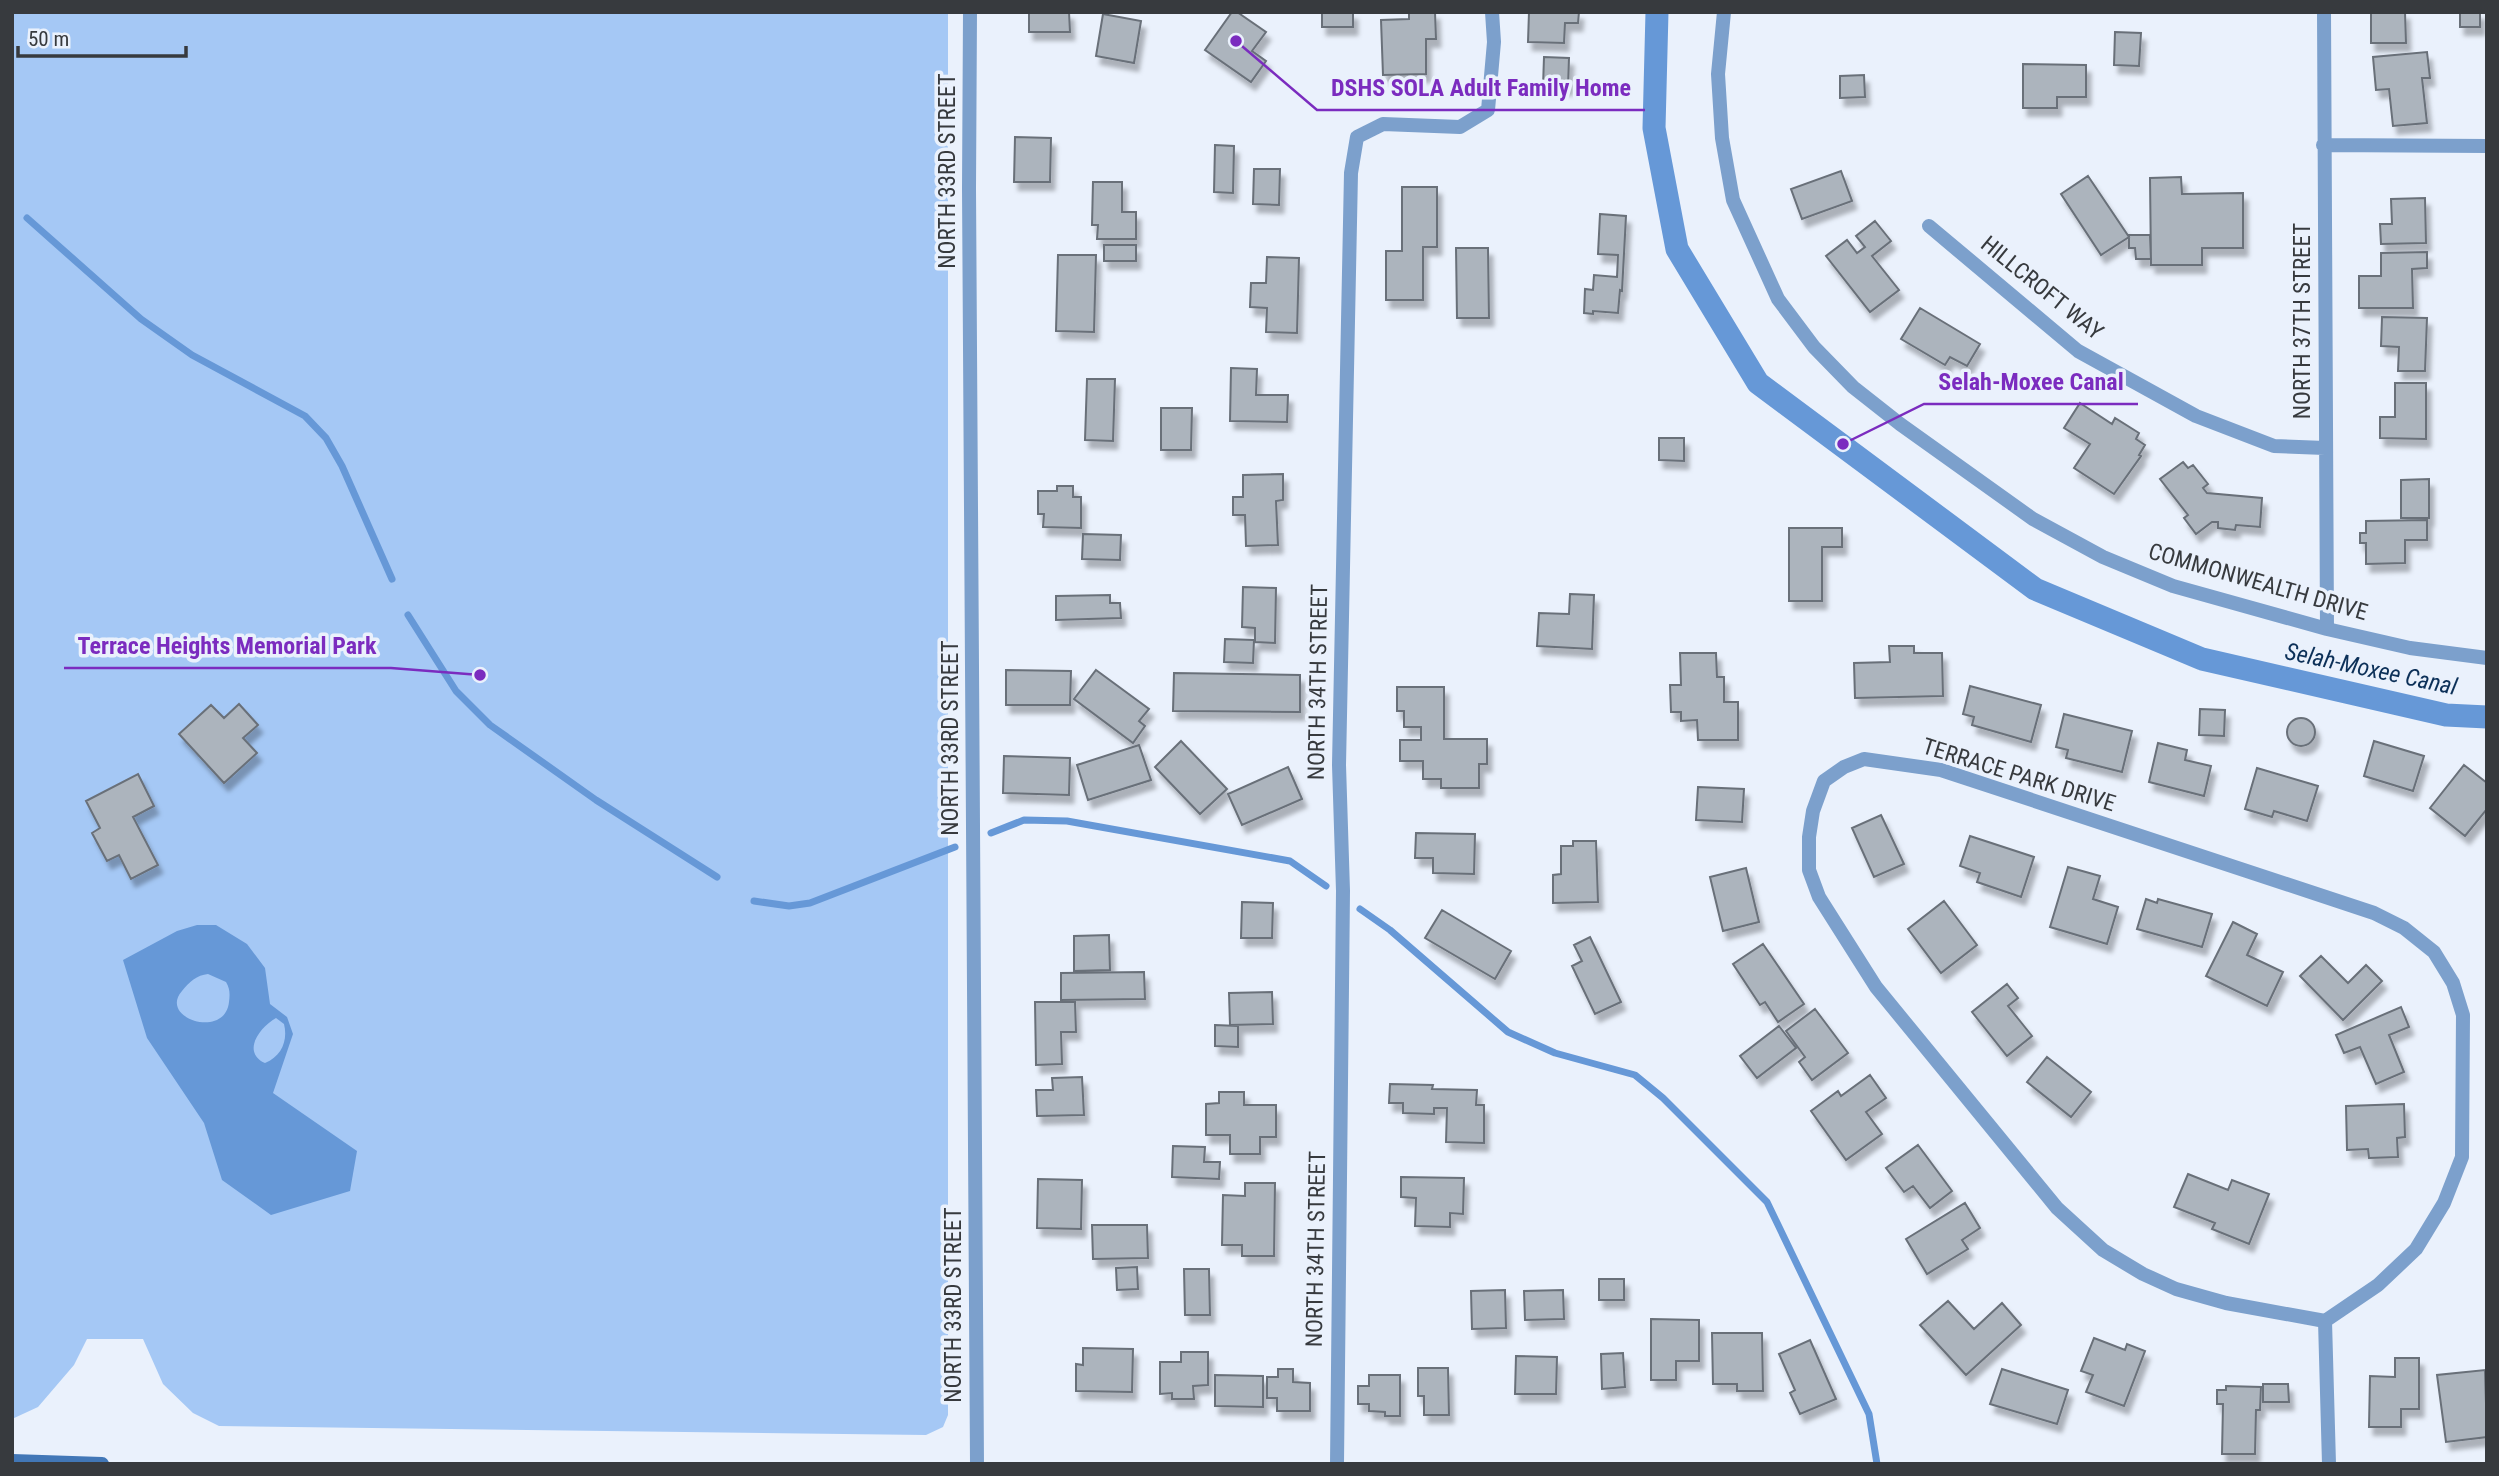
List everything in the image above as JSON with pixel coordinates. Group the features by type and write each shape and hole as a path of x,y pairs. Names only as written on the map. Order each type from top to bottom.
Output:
{"main road":[{"path":"12,1461 102,1464"}],"street":[{"name":"NORTH 33RD STREET","path":"970,12 977,1464"},
{"name":"NORTH 34TH STREET","path":"1336,1464 1343,891 1339,765 1351,173 1357,137 1383,124 1461,127 1488,110 1494,42 1492,12"},
{"name":"COMMONWEALTH DRIVE","path":"1724,12 1718,74 1722,138 1733,200 1778,299 1814,348 1853,387 2033,519 2103,557 2173,586 2327,629 2410,648 2487,657"},
{"name":"NORTH 37TH STREET","path":"2324,12 2327,629"},
{"path":"2323,145 2487,146"},
{"name":"HILLCROFT WAY","path":"1929,226 2077,351 2196,416 2274,446 2325,448"},
{"name":"TERRACE PARK DRIVE","path":"1864,759 1941,770 2374,913 2404,928 2434,952 2453,983 2463,1015 2462,1157 2444,1203 2416,1249 2378,1285 2325,1321 2226,1303 2176,1289 2143,1274 2103,1250 2056,1208 1876,987 1819,897 1809,870 1809,837 1813,811 1824,781 1844,767 1864,759"},
{"path":"2325,1321 2329,1464"}],"shaded area":[{"path":"12,12 948,12 948,1415 943,1427 926,1435 219,1426 193,1413 163,1384 143,1339 87,1339 74,1365 38,1407 12,1419"},
{"path":"197,925 216,925 247,944 265,968 270,1004 287,1017 293,1034 273,1093 357,1151 350,1191 271,1215 222,1180 204,1123 147,1038 123,960 177,931","holes":["208,974 226,982 229,1002 225,1014 217,1020 195,1021 185,1016 177,1001 190,982","276,1018 284,1024 284,1042 280,1052 265,1063 254,1053 254,1046 259,1033"]}],"building":[{"path":"1029,12 1069,12 1070,32 1029,32"},
{"path":"1232,12 1237,12 1266,32 1252,51 1266,61 1251,82 1205,50"},
{"path":"1322,12 1353,12 1353,27 1322,27"},
{"path":"1409,12 1435,12 1436,39 1426,39 1426,74 1383,75 1381,20 1409,19"},
{"path":"1529,12 1579,12 1578,23 1565,23 1564,43 1528,42"},
{"path":"2371,12 2405,12 2406,43 2371,43"},
{"path":"2460,12 2480,12 2480,27 2460,27"},
{"path":"1103,14 1141,21 1134,63 1096,56"},
{"path":"2115,32 2141,33 2139,66 2114,65"},
{"path":"2427,52 2430,78 2422,78 2427,123 2393,126 2389,89 2376,90 2373,57"},
{"path":"1544,57 1569,58 1568,87 1543,87"},
{"path":"2023,64 2086,65 2086,97 2057,97 2057,108 2023,108"},
{"path":"1864,75 1865,97 1840,98 1840,76"},
{"path":"1015,137 1051,138 1050,182 1014,182"},
{"path":"1215,145 1234,146 1233,193 1214,192"},
{"path":"1254,169 1280,169 1279,205 1253,204"},
{"path":"1841,171 1852,201 1802,219 1791,189"},
{"path":"2088,176 2129,237 2101,255 2061,194"},
{"path":"2181,177 2182,194 2243,193 2243,248 2202,248 2202,265 2151,265 2150,178"},
{"path":"1093,182 1122,182 1122,212 1136,212 1136,239 1097,239 1098,225 1092,225"},
{"path":"1402,187 1437,187 1437,247 1423,247 1423,300 1386,300 1386,251 1402,251"},
{"path":"2425,198 2426,243 2381,244 2380,224 2392,224 2391,199"},
{"path":"1600,214 1626,216 1622,291 1620,290 1618,313 1584,313 1585,289 1593,290 1594,275 1617,277 1618,255 1598,254"},
{"path":"1875,221 1891,241 1872,256 1899,290 1870,312 1826,256 1847,240 1857,253 1865,247 1856,236"},
{"path":"2129,235 2150,235 2151,259 2136,259 2135,248 2129,248"},
{"path":"1104,245 1136,245 1136,261 1104,261"},
{"path":"1456,248 1488,248 1489,318 1457,318"},
{"path":"2427,252 2427,268 2412,269 2413,308 2359,308 2359,276 2381,276 2381,253"},
{"path":"1058,255 1096,255 1094,332 1056,331"},
{"path":"1267,257 1299,258 1297,333 1266,332 1267,308 1250,307 1251,283 1266,283"},
{"path":"1920,308 1980,344 1967,366 1950,357 1945,365 1901,339"},
{"path":"2382,317 2427,318 2425,371 2398,371 2399,347 2381,346"},
{"path":"1231,368 1257,369 1256,395 1288,395 1287,422 1230,421"},
{"path":"1087,379 1115,379 1113,441 1085,440"},
{"path":"2395,383 2426,383 2426,439 2380,438 2380,417 2395,417"},
{"path":"2080,403 2112,424 2115,418 2139,433 2136,439 2145,445 2139,455 2141,456 2114,494 2074,468 2090,444 2064,428"},
{"path":"1161,408 1192,408 1191,450 1161,450"},
{"path":"1659,438 1684,438 1684,461 1659,460"},
{"path":"2183,462 2188,468 2193,465 2208,484 2203,488 2207,493 2262,498 2260,527 2236,525 2235,530 2218,528 2218,522 2212,522 2196,534 2184,518 2188,515 2160,479"},
{"path":"1283,474 1283,500 1276,501 1278,545 1246,546 1245,515 1233,515 1233,497 1243,497 1243,475"},
{"path":"2429,479 2429,518 2401,518 2401,480"},
{"path":"1057,486 1073,486 1073,497 1081,497 1081,528 1043,527 1044,514 1038,514 1038,491 1057,491"},
{"path":"2427,520 2427,540 2405,540 2405,563 2366,564 2366,543 2360,543 2360,533 2366,533 2366,521"},
{"path":"1789,528 1842,528 1842,547 1822,547 1822,601 1789,601"},
{"path":"1083,534 1121,535 1120,560 1082,559"},
{"path":"1243,587 1276,588 1275,643 1255,642 1255,628 1242,627"},
{"path":"1570,594 1594,595 1592,649 1537,646 1539,613 1569,614"},
{"path":"1110,595 1110,603 1120,603 1121,618 1056,620 1056,596"},
{"path":"1225,639 1254,640 1253,663 1224,662"},
{"path":"1889,646 1914,646 1914,653 1942,653 1943,696 1855,698 1854,663 1890,662"},
{"path":"1680,653 1716,653 1717,677 1724,677 1724,702 1738,702 1738,740 1698,740 1697,720 1681,721 1681,712 1671,712 1670,685 1681,685"},
{"path":"1006,670 1071,671 1070,705 1006,705"},
{"path":"1096,670 1149,709 1139,721 1145,726 1133,743 1074,699"},
{"path":"1174,673 1300,675 1300,712 1173,711"},
{"path":"1970,686 2041,705 2031,742 1972,725 1974,717 1963,714"},
{"path":"1397,687 1444,687 1444,739 1487,739 1487,764 1479,764 1479,788 1441,788 1441,779 1423,779 1423,761 1400,761 1400,740 1421,740 1421,727 1404,727 1404,711 1397,711"},
{"path":"239,704 258,725 243,738 257,753 224,783 179,734 211,705 224,718"},
{"path":"2200,709 2225,710 2224,736 2199,735"},
{"path":"2064,714 2132,731 2122,772 2066,758 2068,750 2056,747"},
{"path":"2301,718 2311,722 2315,732 2311,742 2301,746 2291,742 2287,732 2291,722"},
{"path":"1181,741 1227,789 1200,814 1155,767"},
{"path":"2374,741 2424,756 2413,791 2364,776"},
{"path":"2158,743 2187,750 2185,760 2211,766 2204,796 2149,782"},
{"path":"1139,745 1151,780 1088,800 1077,765"},
{"path":"1004,756 1070,758 1069,795 1003,793"},
{"path":"2464,765 2487,783 2487,809 2465,836 2430,808"},
{"path":"1288,767 1302,799 1242,825 1228,794"},
{"path":"2257,768 2318,786 2307,821 2274,811 2272,817 2245,809"},
{"path":"138,774 154,806 133,817 158,865 131,879 119,855 107,861 92,833 100,828 86,801"},
{"path":"1698,787 1744,789 1742,822 1696,820"},
{"path":"1881,815 1904,864 1874,877 1852,828"},
{"path":"1416,833 1475,834 1474,874 1433,873 1433,858 1415,858"},
{"path":"1970,836 2034,857 2021,897 1977,882 1980,873 1960,866"},
{"path":"1573,841 1596,841 1598,902 1553,903 1553,875 1561,874 1561,846 1573,846"},
{"path":"2068,867 2100,876 2093,899 2118,907 2107,944 2050,927"},
{"path":"1746,868 1759,922 1723,931 1710,877"},
{"path":"2146,899 2157,903 2158,899 2212,914 2202,947 2137,929"},
{"path":"1944,901 1977,945 1941,973 1908,929"},
{"path":"1242,902 1273,903 1272,938 1241,938"},
{"path":"1442,910 1511,951 1495,979 1425,938"},
{"path":"2233,922 2257,934 2247,955 2283,972 2267,1006 2206,976"},
{"path":"1109,935 1110,970 1074,971 1074,936"},
{"path":"1590,937 1621,1002 1595,1014 1572,966 1582,961 1574,945"},
{"path":"1763,944 1804,1004 1778,1022 1765,1002 1760,1005 1733,964"},
{"path":"2321,956 2348,983 2366,965 2382,981 2343,1020 2300,976"},
{"path":"1144,972 1145,999 1061,1000 1061,973"},
{"path":"2007,984 2018,998 2008,1006 2032,1036 2007,1056 1972,1012"},
{"path":"1272,992 1273,1024 1230,1025 1229,993"},
{"path":"1035,1002 1075,1002 1076,1032 1061,1032 1062,1064 1036,1065"},
{"path":"2401,1007 2409,1027 2389,1035 2404,1072 2376,1084 2360,1047 2344,1053 2336,1035"},
{"path":"1815,1009 1848,1053 1812,1080 1799,1062 1805,1057 1786,1031"},
{"path":"1215,1025 1238,1026 1238,1047 1215,1046"},
{"path":"1779,1026 1796,1048 1757,1078 1740,1056"},
{"path":"2047,1057 2091,1092 2071,1117 2027,1082"},
{"path":"1870,1075 1886,1098 1866,1112 1882,1134 1846,1160 1811,1111 1838,1091 1841,1096"},
{"path":"1082,1077 1084,1115 1037,1116 1036,1090 1053,1090 1052,1078"},
{"path":"1390,1084 1477,1090 1476,1105 1484,1105 1484,1143 1446,1142 1447,1108 1434,1108 1434,1114 1403,1113 1403,1103 1389,1103"},
{"path":"1219,1092 1244,1092 1244,1105 1276,1105 1276,1137 1260,1137 1260,1154 1230,1154 1230,1135 1206,1135 1206,1104 1219,1103"},
{"path":"2404,1104 2405,1137 2397,1138 2398,1157 2369,1158 2368,1149 2347,1150 2346,1106"},
{"path":"1918,1145 1952,1191 1930,1208 1913,1186 1904,1192 1886,1168"},
{"path":"1173,1146 1205,1147 1204,1162 1220,1162 1219,1179 1172,1177"},
{"path":"2188,1174 2228,1190 2232,1180 2269,1194 2249,1244 2212,1229 2215,1223 2174,1207"},
{"path":"1401,1177 1464,1178 1463,1214 1450,1213 1450,1227 1415,1226 1416,1198 1401,1197"},
{"path":"1038,1179 1082,1180 1081,1229 1037,1228"},
{"path":"1245,1183 1275,1183 1274,1256 1242,1256 1242,1245 1222,1245 1223,1195 1245,1196"},
{"path":"1965,1203 1980,1228 1962,1240 1968,1249 1927,1274 1906,1239"},
{"path":"1092,1225 1147,1225 1148,1258 1093,1259"},
{"path":"1137,1267 1138,1289 1117,1290 1116,1268"},
{"path":"1184,1269 1209,1269 1210,1315 1185,1315"},
{"path":"1599,1279 1624,1279 1624,1300 1599,1300"},
{"path":"1505,1290 1506,1328 1472,1329 1471,1291"},
{"path":"1563,1290 1564,1319 1525,1320 1524,1291"},
{"path":"1948,1301 1974,1329 2002,1303 2021,1325 1966,1375 1920,1325"},
{"path":"1651,1319 1699,1320 1699,1361 1676,1361 1676,1380 1651,1380"},
{"path":"1712,1333 1762,1333 1763,1391 1737,1391 1737,1384 1713,1384"},
{"path":"2094,1338 2125,1350 2127,1344 2145,1351 2124,1406 2086,1392 2093,1375 2081,1371"},
{"path":"1810,1340 1836,1399 1800,1414 1790,1393 1795,1390 1779,1354"},
{"path":"1083,1348 1133,1349 1132,1392 1076,1391 1076,1364 1083,1365"},
{"path":"1181,1352 1208,1352 1208,1385 1193,1386 1194,1399 1172,1399 1172,1393 1160,1394 1160,1362 1181,1362"},
{"path":"1623,1353 1625,1387 1602,1389 1601,1354"},
{"path":"1516,1356 1557,1357 1556,1394 1515,1394"},
{"path":"2395,1358 2419,1358 2419,1409 2401,1409 2401,1427 2369,1427 2370,1376 2395,1377"},
{"path":"1418,1368 1448,1368 1449,1415 1424,1415 1424,1396 1418,1396"},
{"path":"1278,1369 1293,1369 1293,1382 1310,1383 1310,1411 1277,1411 1277,1398 1267,1398 1267,1377 1278,1377"},
{"path":"2002,1369 2068,1390 2057,1424 1990,1404"},
{"path":"2485,1370 2487,1437 2446,1442 2437,1375"},
{"path":"1215,1375 1263,1376 1263,1407 1215,1406"},
{"path":"1369,1375 1400,1375 1400,1416 1385,1416 1385,1412 1369,1411 1369,1404 1358,1404 1358,1386 1369,1386"},
{"path":"2263,1384 2288,1384 2289,1402 2263,1402"},
{"path":"2226,1386 2261,1387 2260,1410 2256,1410 2255,1454 2222,1454 2223,1404 2217,1404 2217,1390 2226,1390"}],"waterway":[{"name":"Selah-Moxee Canal","path":"1657,12 1654,128 1677,249 1758,383 2035,589 2202,659 2446,715 2487,717"},
{"path":"27,218 141,319 192,355 305,416 326,438 342,466 392,579"},
{"path":"408,615 456,691 490,725 596,800 717,877"},
{"path":"991,833 1024,820 1067,821 1290,861 1326,886"},
{"path":"754,901 789,906 810,903 955,847"},
{"path":"1360,909 1390,930 1508,1032 1555,1053 1635,1075 1663,1098 1767,1202 1869,1414 1877,1464"}],"place":[{"name":"DSHS SOLA Adult Family Home","path":"1236,41"},
{"name":"Selah-Moxee Canal","path":"1843,444"},
{"name":"Terrace Heights Memorial Park","path":"480,675"}]}
